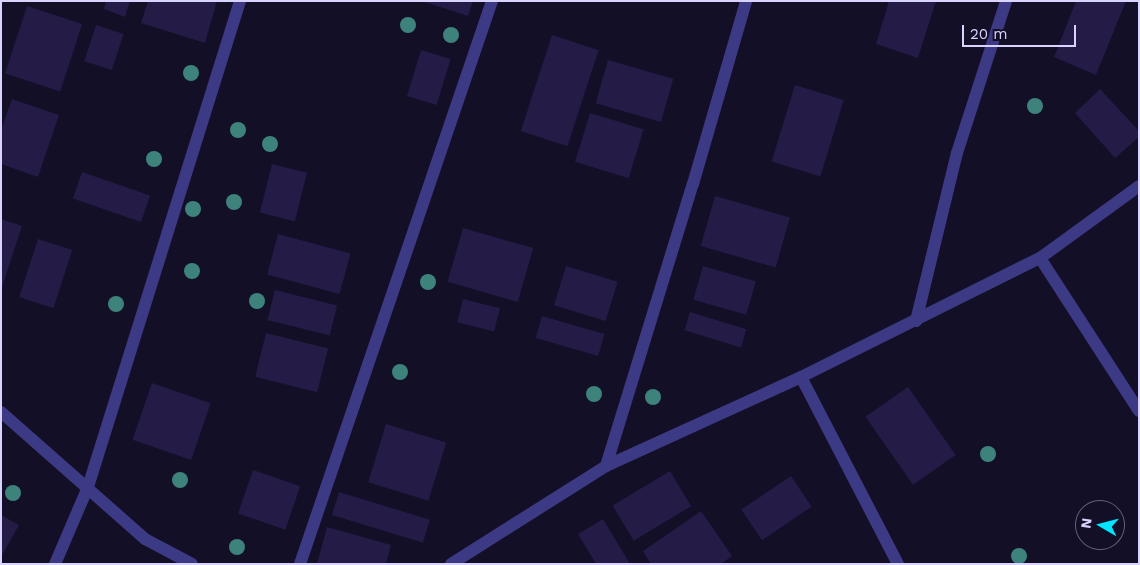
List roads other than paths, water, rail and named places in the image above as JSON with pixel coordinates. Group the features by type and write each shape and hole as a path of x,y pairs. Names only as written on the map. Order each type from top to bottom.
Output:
{"street":[{"path":"55,564 88,487 240,1"},
{"path":"300,564 492,1"},
{"path":"606,466 693,184 746,1"},
{"path":"916,321 957,153 1006,1"},
{"path":"451,564 606,466 802,377 1040,258 1139,186"},
{"path":"1040,258 1139,411"},
{"path":"802,377 898,564"},
{"path":"1,412 88,487 144,539 192,564"}]}
